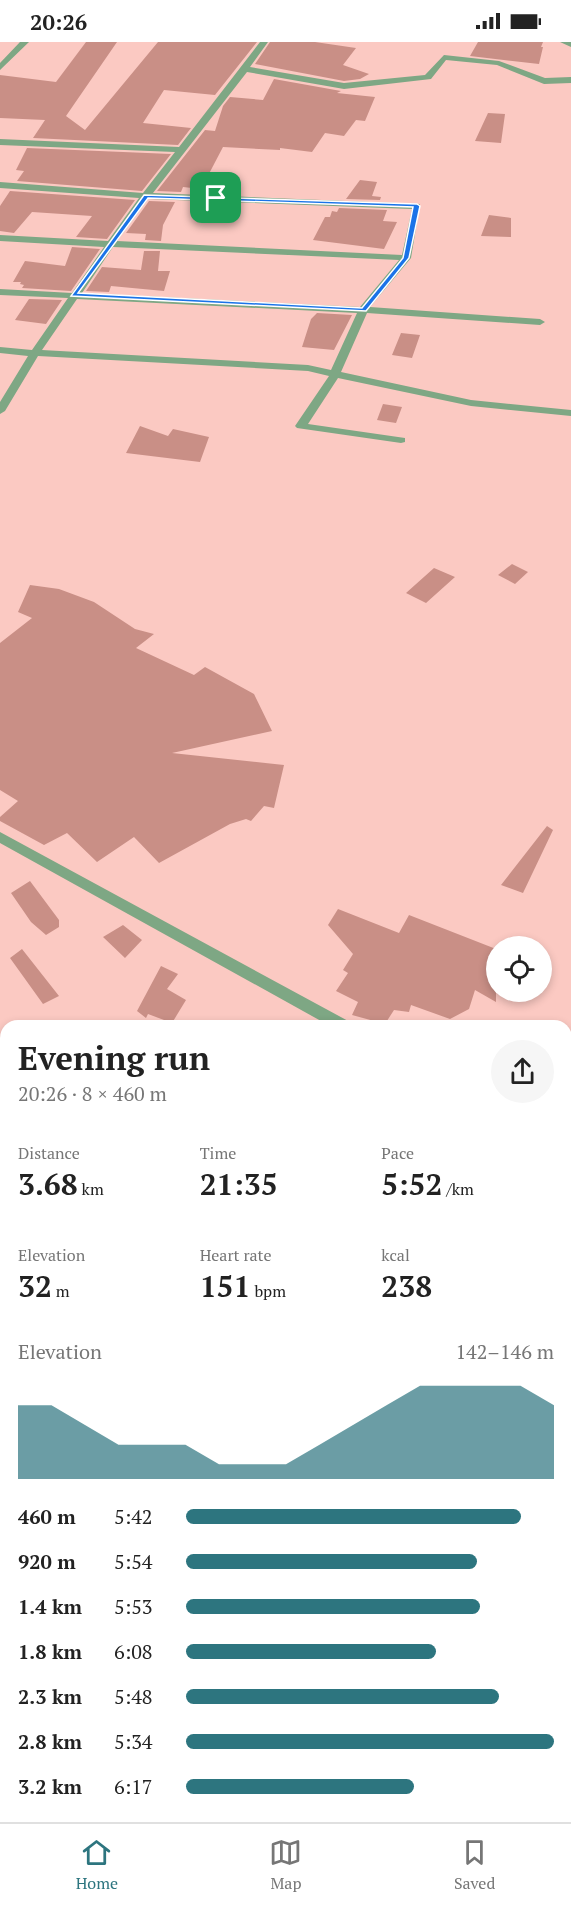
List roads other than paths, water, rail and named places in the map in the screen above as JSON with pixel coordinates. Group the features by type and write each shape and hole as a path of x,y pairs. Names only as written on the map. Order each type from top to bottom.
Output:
{"street":[{"path":"0,68 25,42"},
{"path":"0,411 74,295 146,196 246,69 264,42"},
{"path":"564,42 571,45"},
{"path":"246,69 332,85 357,86 428,77 444,57 499,63 544,81 571,80"},
{"path":"0,142 182,150"},
{"path":"0,185 146,196 417,206 406,258 363,310 335,374 301,426 401,441"},
{"path":"0,237 111,245 268,249 406,258"},
{"path":"0,292 363,310 540,322"},
{"path":"0,350 308,368 471,403 571,413"},
{"path":"0,837 333,1020"}]}
